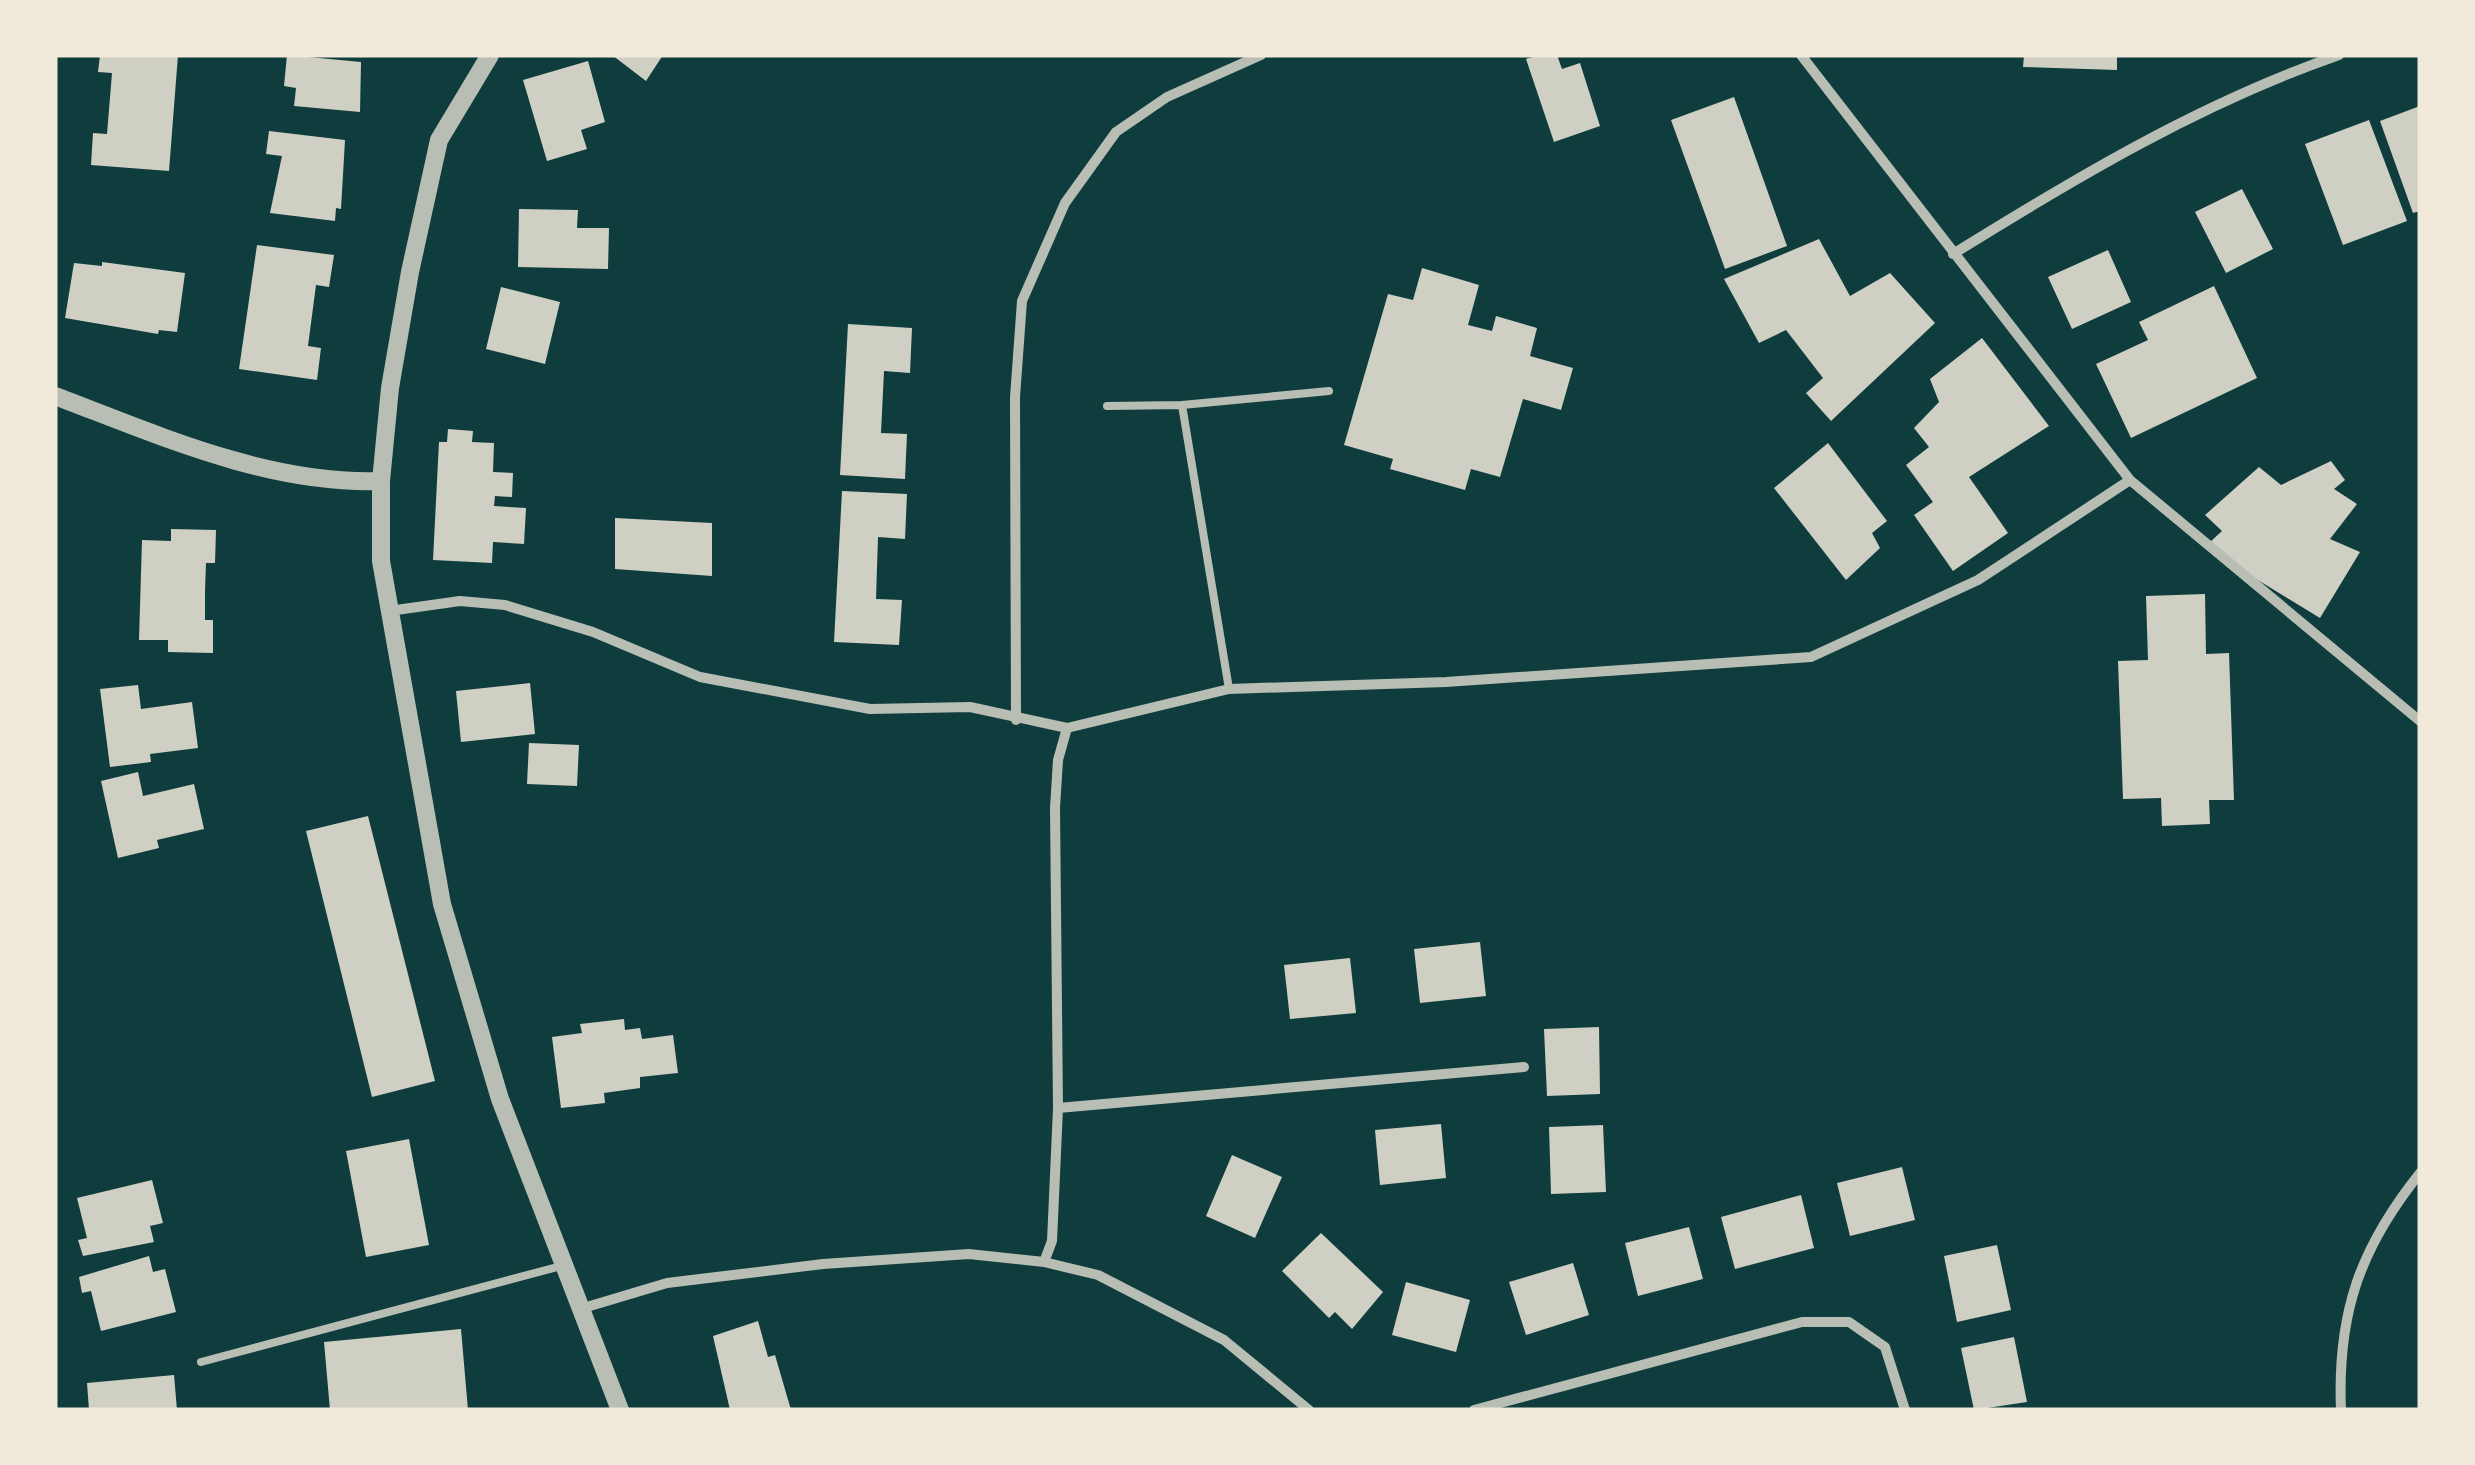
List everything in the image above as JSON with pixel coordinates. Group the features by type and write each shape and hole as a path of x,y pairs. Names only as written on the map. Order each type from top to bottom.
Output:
{"street":[{"path":"490,55 439,140 397,350 381,481 381,561 442,904 500,1100 561,1266 620,1410"},
{"path":"1016,720 1015,396 1022,300 1066,203 1116,132 1167,96 1262,55"},
{"path":"1801,55 2130,480 2420,721"},
{"path":"1953,254 2136,143 2282,75 2339,55"},
{"path":"55,396 177,442 288,473 381,481"},
{"path":"389,611 460,601 505,604 593,632 700,677 870,709 970,708 1066,728 1229,689 1446,682 1811,657 1978,580 2130,480"},
{"path":"1044,1262 1052,1241 1058,1108 1054,808 1058,760 1066,728"},
{"path":"1058,1108 1524,1067"},
{"path":"2340,1410 2339,1365 2353,1291 2377,1228 2420,1172"},
{"path":"579,1309 666,1283 822,1264 969,1254 1044,1262 1098,1275 1224,1340 1309,1410"},
{"path":"1474,1410 1802,1322 1848,1322 1885,1346 1906,1410"}],"lane":[{"path":"1108,406 1182,405 1329,390"},
{"path":"1182,405 1229,689"},
{"path":"202,1362 561,1266"}],"building":[{"path":"100,55 178,55 169,171 91,165 93,133 107,134 112,73 98,72"},
{"path":"287,55 361,62 360,112 294,106 296,88 284,86"},
{"path":"612,55 663,55 646,81"},
{"path":"1557,55 1562,69 1580,63 1600,126 1554,142 1526,59"},
{"path":"2024,55 2117,55 2117,70 2023,67"},
{"path":"588,61 605,122 581,130 587,149 547,161 523,80"},
{"path":"1734,97 1787,246 1725,269 1671,120"},
{"path":"2420,106 2420,211 2413,213 2380,121"},
{"path":"2369,120 2407,221 2343,245 2305,144"},
{"path":"269,131 345,140 341,209 336,208 335,221 270,213 282,156 266,154"},
{"path":"2242,189 2273,249 2226,273 2195,212"},
{"path":"519,209 578,210 577,228 609,228 608,269 518,267"},
{"path":"1819,239 1850,296 1890,273 1935,323 1831,421 1806,393 1823,378 1786,330 1759,343 1724,279"},
{"path":"257,245 334,255 329,287 316,285 308,346 321,348 317,380 239,369"},
{"path":"2108,250 2131,302 2072,329 2048,277"},
{"path":"102,262 185,273 177,332 159,330 158,334 65,318 74,263 102,266"},
{"path":"1422,268 1479,285 1468,325 1492,331 1496,316 1537,328 1530,356 1573,368 1561,410 1523,399 1500,477 1471,469 1465,490 1390,469 1393,459 1344,445 1388,294 1413,300"},
{"path":"2214,286 2257,378 2131,438 2096,364 2148,340 2139,322"},
{"path":"501,287 560,302 545,364 486,349"},
{"path":"848,324 912,328 910,373 884,371 881,433 907,434 905,479 840,475"},
{"path":"1982,338 2049,426 1969,477 2008,533 1953,571 1914,515 1933,502 1906,465 1929,447 1914,428 1939,402 1930,379"},
{"path":"448,429 473,431 472,442 494,443 493,472 513,473 512,497 495,496 494,506 526,508 524,544 493,542 492,563 433,560 439,442 447,442"},
{"path":"1828,443 1887,521 1872,533 1880,548 1846,580 1774,488"},
{"path":"2331,461 2345,480 2334,489 2357,504 2330,539 2360,552 2320,618 2230,563 2208,544 2222,531 2205,515 2259,467 2281,485"},
{"path":"842,491 907,494 905,539 878,537 876,599 902,600 899,645 834,642"},
{"path":"615,518 712,523 712,576 615,569"},
{"path":"171,529 216,530 215,563 206,563 205,591 205,620 213,620 213,653 168,652 168,640 139,640 142,540 171,541"},
{"path":"2205,594 2206,654 2229,653 2234,800 2209,800 2210,824 2162,826 2161,798 2123,799 2118,661 2148,660 2146,596"},
{"path":"530,683 535,734 461,742 456,691"},
{"path":"138,685 141,709 192,702 198,748 150,754 151,762 110,767 100,689"},
{"path":"529,743 579,745 577,786 527,784"},
{"path":"138,772 143,796 194,784 204,829 157,840 159,848 118,858 101,781"},
{"path":"368,816 435,1081 372,1097 306,831"},
{"path":"1480,942 1486,996 1420,1003 1414,949"},
{"path":"1350,958 1356,1013 1290,1019 1284,965"},
{"path":"624,1019 625,1030 640,1028 642,1039 673,1035 678,1073 640,1077 640,1088 604,1093 605,1103 561,1108 552,1037 582,1033 580,1024"},
{"path":"1599,1027 1600,1094 1547,1096 1544,1029"},
{"path":"1441,1124 1446,1178 1380,1185 1375,1130"},
{"path":"1603,1125 1606,1192 1551,1194 1549,1127"},
{"path":"409,1139 429,1245 366,1257 346,1151"},
{"path":"1232,1155 1282,1177 1255,1238 1206,1216"},
{"path":"1902,1167 1915,1220 1850,1236 1837,1183"},
{"path":"152,1180 163,1223 150,1226 154,1242 83,1256 78,1240 87,1238 77,1198"},
{"path":"1801,1195 1814,1248 1735,1269 1721,1217"},
{"path":"1689,1227 1703,1279 1638,1296 1625,1243"},
{"path":"1321,1233 1383,1292 1352,1329 1335,1312 1329,1318 1282,1271"},
{"path":"1997,1245 2011,1310 1957,1322 1944,1256"},
{"path":"149,1256 153,1272 165,1269 176,1312 101,1331 91,1291 82,1293 79,1277"},
{"path":"1573,1263 1589,1315 1526,1335 1509,1282"},
{"path":"1406,1282 1470,1300 1456,1352 1392,1335"},
{"path":"758,1321 768,1357 775,1355 791,1410 730,1410 713,1336"},
{"path":"461,1329 468,1410 330,1410 324,1342"},
{"path":"2014,1337 2027,1402 1974,1410 1961,1348"},
{"path":"174,1375 177,1410 89,1410 87,1383"}]}
